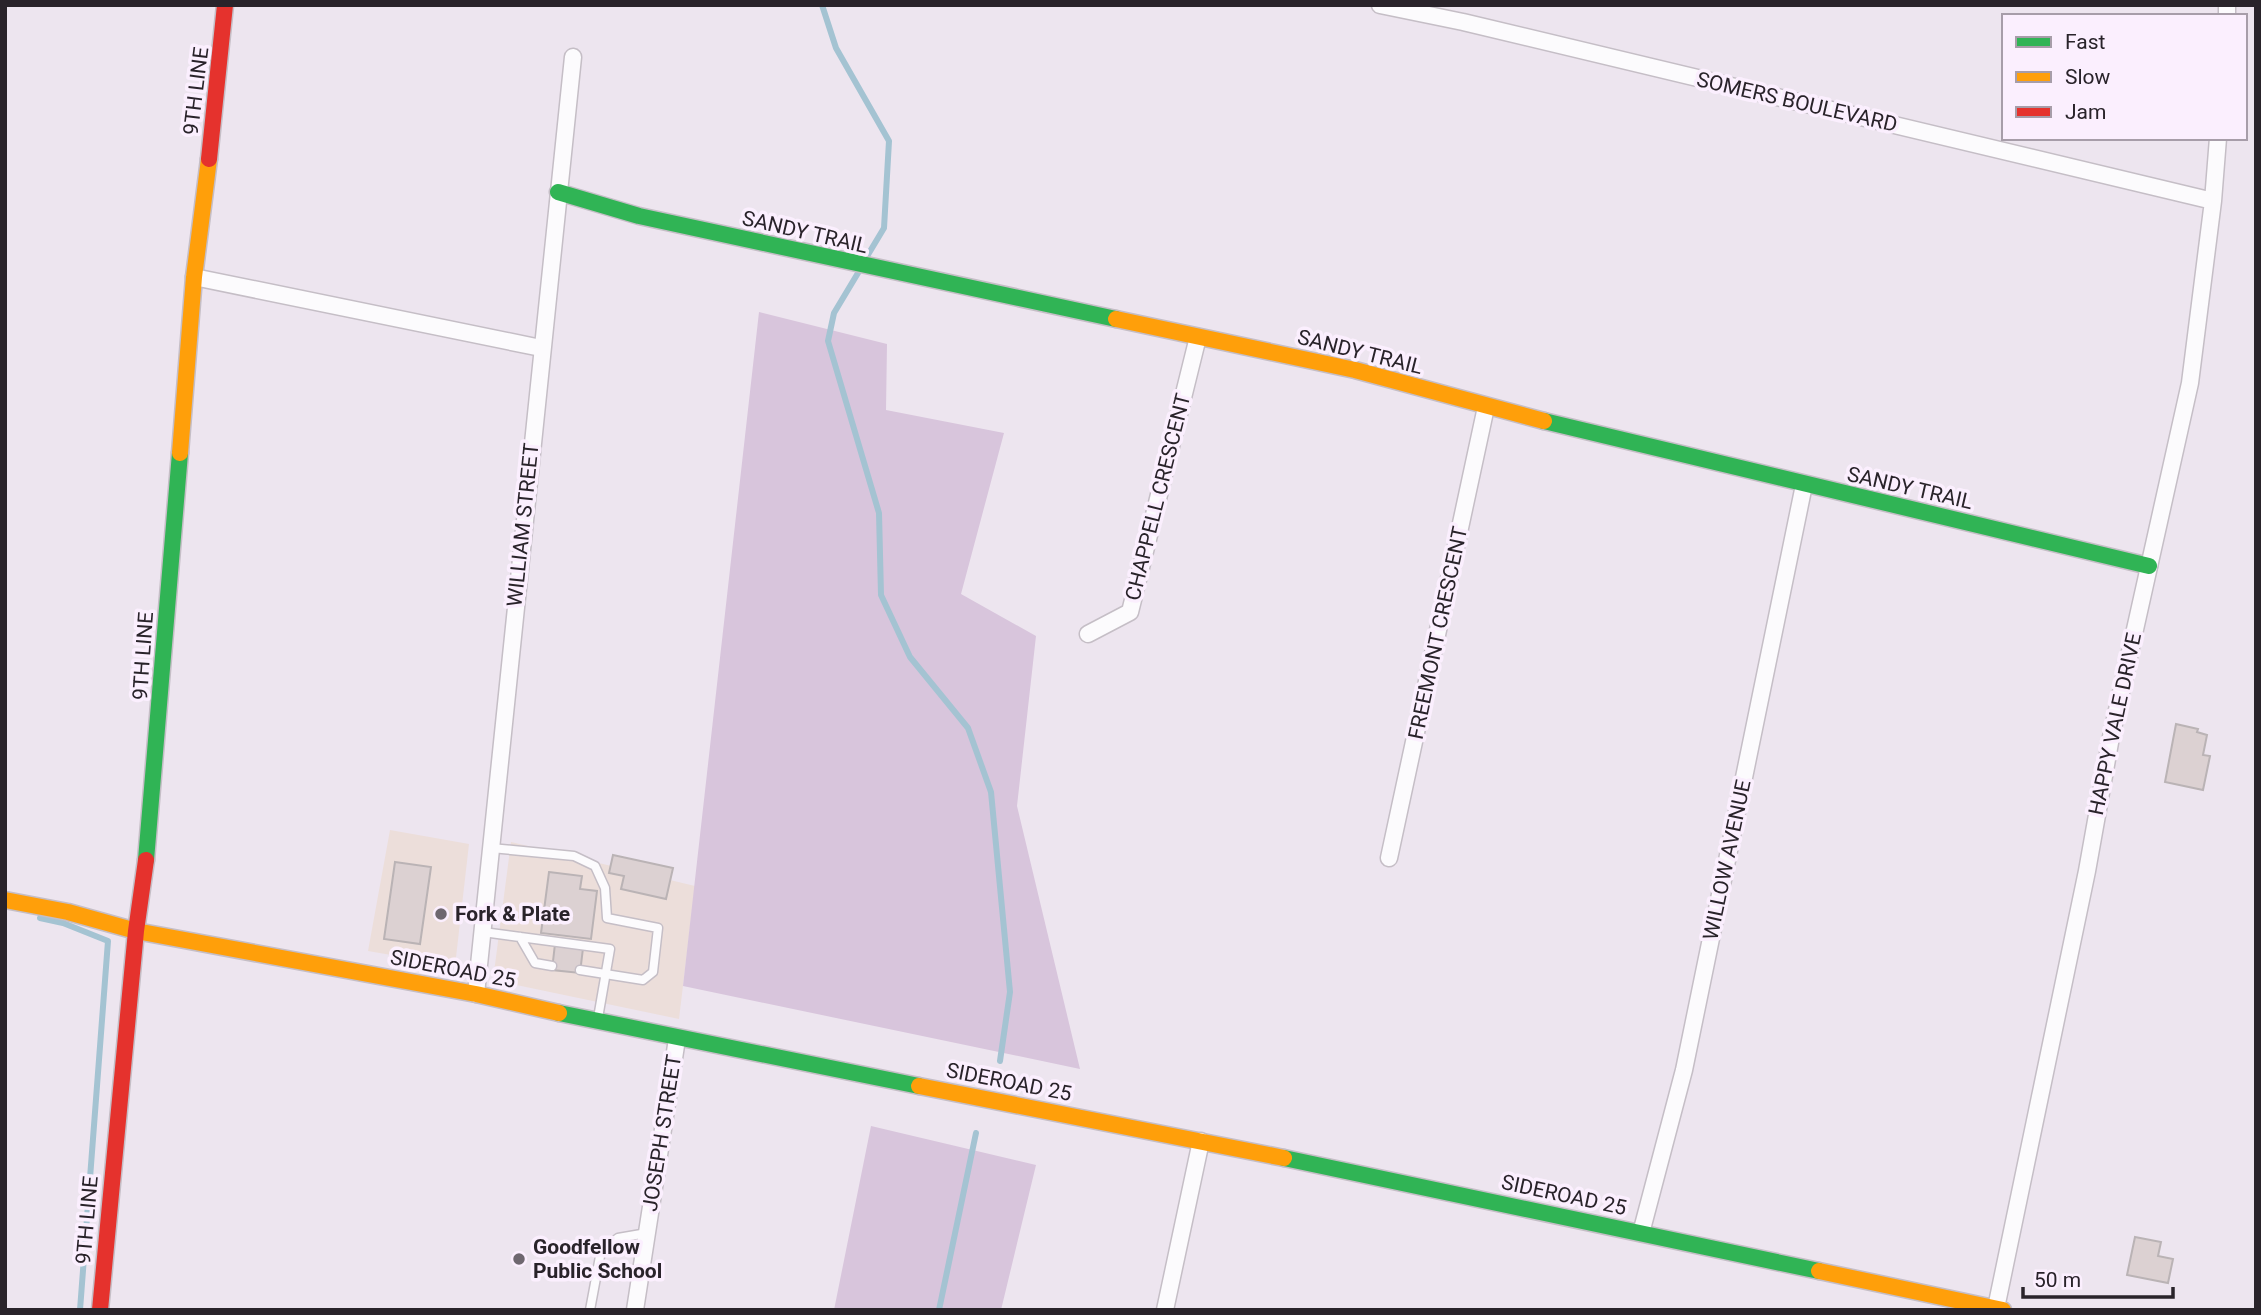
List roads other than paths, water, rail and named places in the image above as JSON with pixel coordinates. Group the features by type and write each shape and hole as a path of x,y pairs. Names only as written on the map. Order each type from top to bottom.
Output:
{"street":[{"name":"9TH LINE","path":"100,1310 136,931 151,826 194,276 222,55 225,5"},
{"name":"SOMERS BOULEVARD","path":"1380,5 1463,22 2213,201"},
{"name":"WILLIAM STREET","path":"476,994 573,57"},
{"name":"HAPPY VALE DRIVE","path":"2000,1309 2111,737 2190,383 2213,201 2218,140"},
{"name":"SANDY TRAIL","path":"558,192 639,216 1355,370 1486,407 2149,566"},
{"path":"194,276 541,348"},
{"name":"CHAPPELL CRESCENT","path":"1088,634 1130,612 1198,337"},
{"name":"FREEMONT CRESCENT","path":"1389,858 1486,407"},
{"name":"WILLOW AVENUE","path":"1641,1233 1684,1070 1804,485"},
{"name":"SIDEROAD 25","path":"5,900 68,912 136,931 476,994 677,1039 1201,1141 2000,1309"},
{"name":"JOSEPH STREET","path":"635,1310 677,1039"},
{"path":"1165,1310 1201,1141"}],"lane":[{"path":"491,848 573,856 595,866 605,888 607,918 658,928 653,972 643,980 580,970"},
{"path":"483,932 610,949 598,1021"},
{"path":"520,937 535,963 552,966"},
{"path":"590,1310 601,1251 618,1238 647,1233"}],"waterway":[{"path":"822,5 836,48 889,141 884,228 866,258"},
{"path":"861,268 834,313 828,341 879,513 881,595 910,657 968,728 991,792 1010,992 1000,1061"},
{"path":"40,918 63,923 108,941 80,1310"},
{"path":"939,1310 976,1133"}],"place":[{"name":"Fork & Plate","path":"441,914"},
{"name":"Goodfellow Public School","path":"519,1259"}]}
